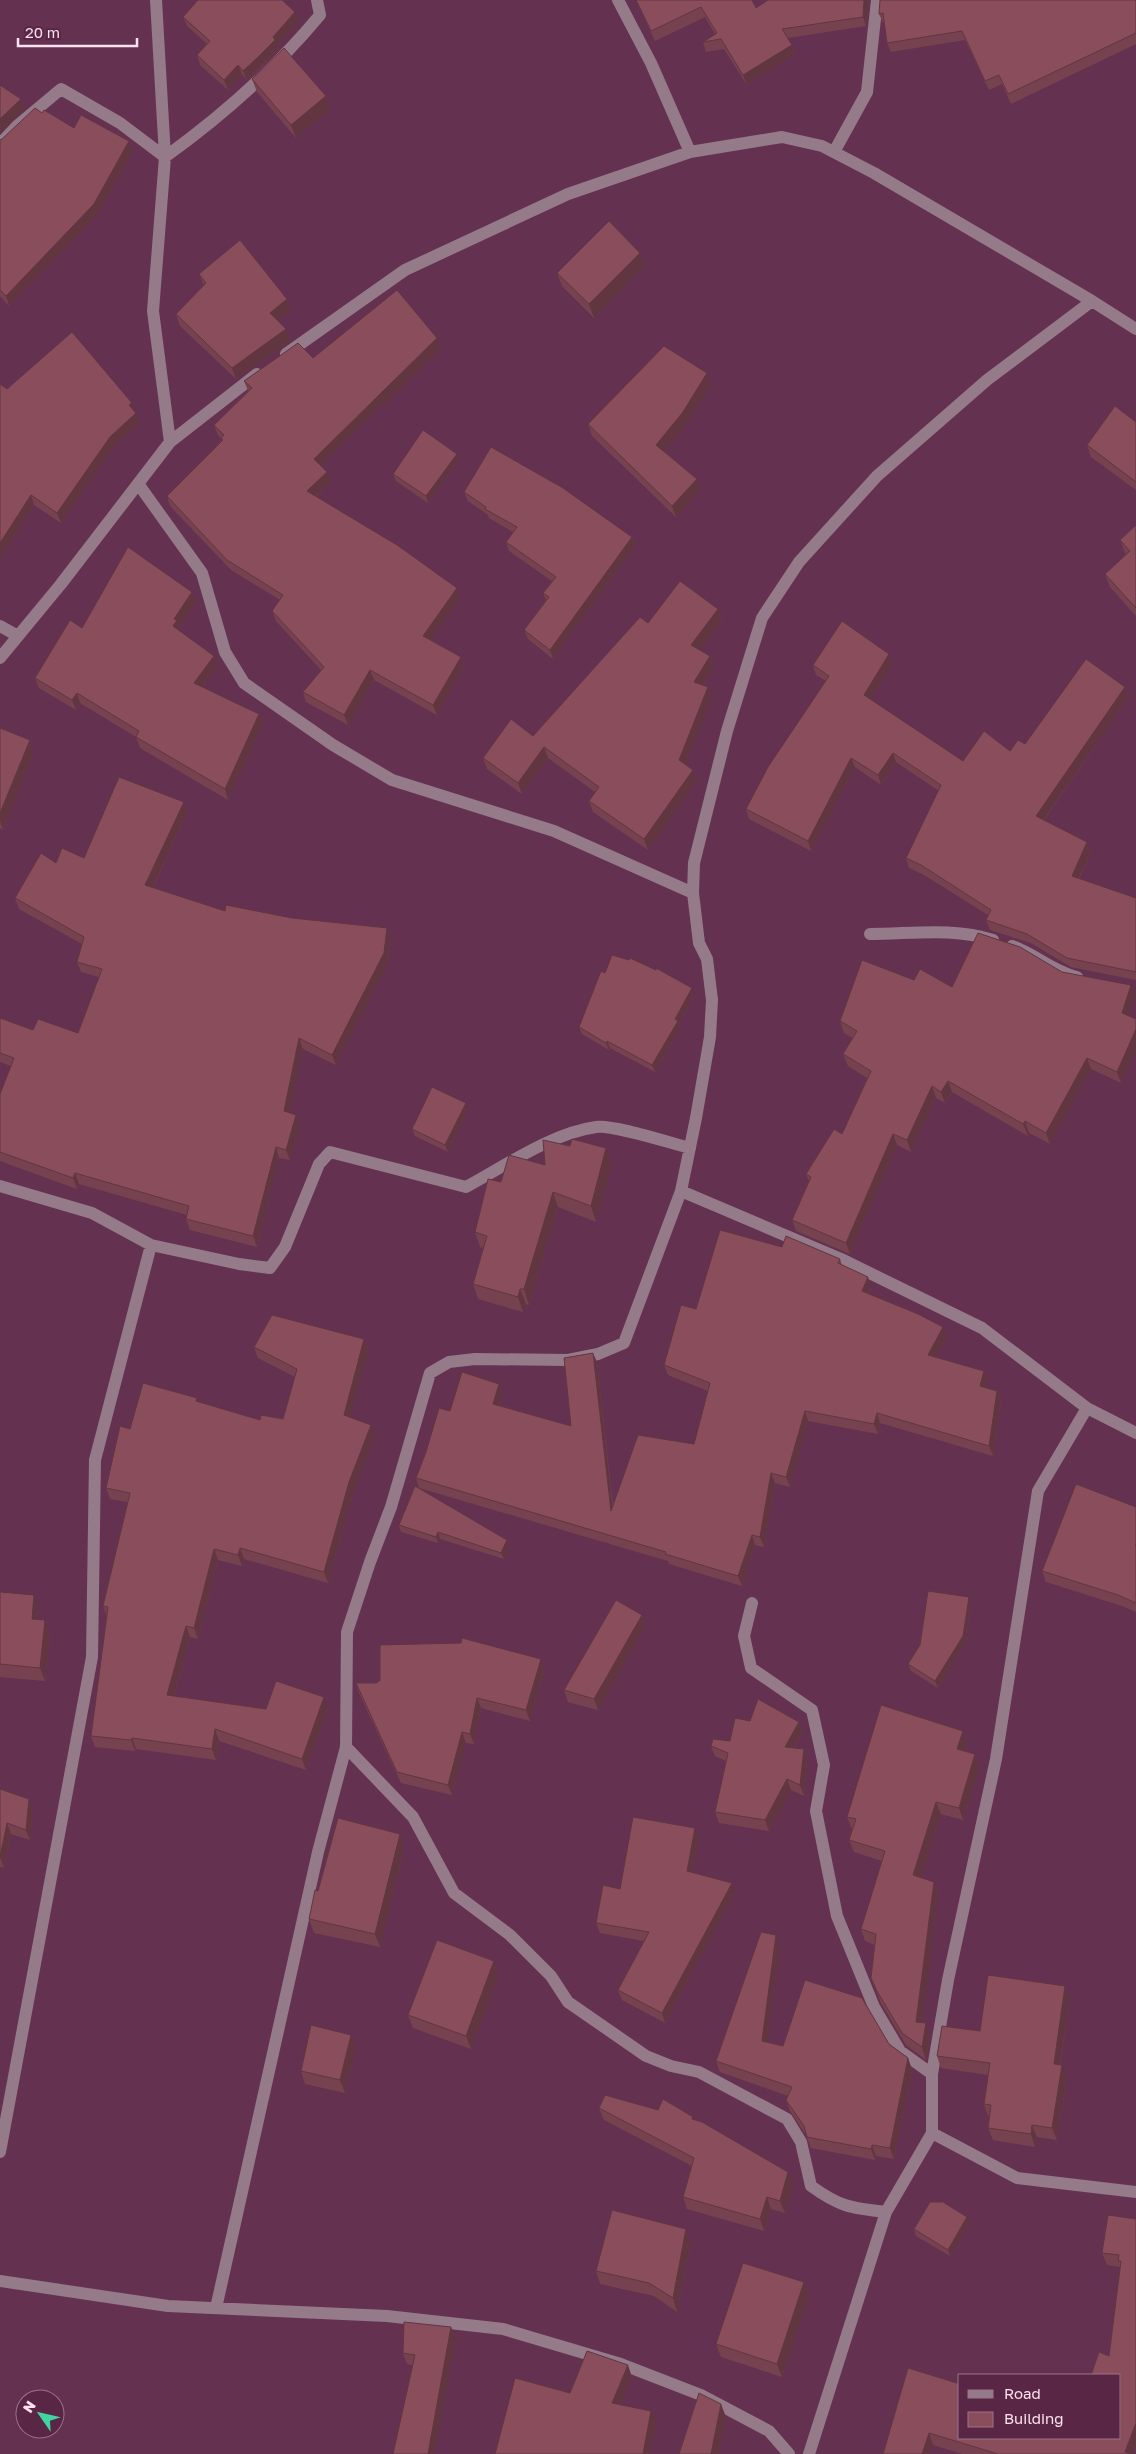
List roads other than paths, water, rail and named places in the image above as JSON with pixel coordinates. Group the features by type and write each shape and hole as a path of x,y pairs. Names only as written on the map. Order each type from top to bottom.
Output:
{"street":[{"path":"156,0 164,157 153,311 170,442"},
{"path":"164,157 208,126 290,51 320,15 316,0"},
{"path":"618,0 651,63 690,152"},
{"path":"834,152 867,92 877,0"},
{"path":"0,144 18,125 61,89 120,123 164,157"},
{"path":"0,658 139,485 170,442 272,364 405,270 568,194 690,152 782,137 822,146 874,173 1092,301 1136,329"},
{"path":"216,2308 318,1852 346,1747 347,1632 391,1507 430,1373 449,1362 475,1359 568,1360 598,1354 624,1343 659,1244 681,1190 690,1148 710,1038 712,1000 707,960 699,944 693,893 694,863 724,740 762,618 799,562 877,476 987,380 1092,301"},
{"path":"139,485 202,573 226,652 244,683 333,745 392,780 554,830 693,893"},
{"path":"0,626 18,636"},
{"path":"870,934 955,932 977,934 1028,951 1068,975 1086,979"},
{"path":"0,1186 92,1214 151,1245 239,1264 270,1268 285,1247 320,1164 330,1152 466,1187 554,1140 597,1126 640,1134 690,1148"},
{"path":"681,1190 841,1259 982,1328 1087,1408 1136,1434"},
{"path":"0,2152 92,1657 95,1460 151,1245"},
{"path":"810,2454 886,2212 932,2133 932,2074 948,1980 996,1759 1038,1491 1087,1408"},
{"path":"752,1603 744,1636 751,1668 812,1710 824,1765 816,1810 838,1916 874,2007 900,2051 932,2074"},
{"path":"346,1747 413,1817 454,1894 510,1935 551,1976 568,2002 646,2056 671,2066 699,2072 787,2119 801,2142 811,2186 833,2202 856,2209 886,2212"},
{"path":"932,2133 1017,2178 1136,2192"},
{"path":"0,2281 168,2306 388,2316 503,2329 621,2364 701,2395 769,2431 788,2454"}]}
